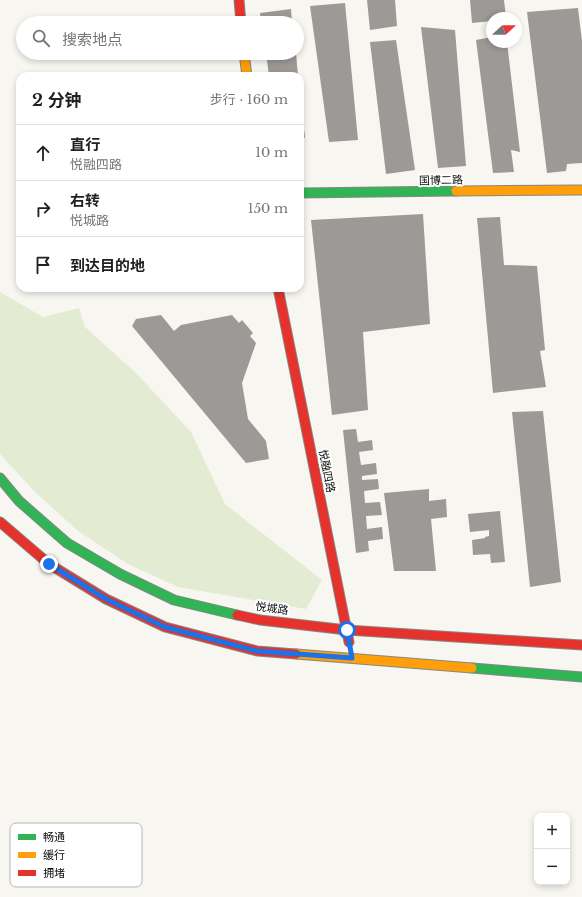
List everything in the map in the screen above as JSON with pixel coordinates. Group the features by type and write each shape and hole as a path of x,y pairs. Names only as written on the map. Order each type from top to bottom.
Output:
{"main road":[{"path":"238,0 240,16"},
{"path":"245,60 246,72"},
{"name":"国博二路","path":"304,194 582,190"},
{"name":"悦融四路","path":"279,292 352,658"},
{"name":"悦城路","path":"0,478 19,501 66,543 120,574 174,600 260,620 347,630 582,646"},
{"path":"0,522 49,564 106,599 165,627 257,651 582,677"}],"green space":[{"path":"0,292 43,317 79,308 85,327 136,373 191,432 225,504 322,580 306,609 178,587 128,564 78,531 35,492 0,454"}],"building":[{"path":"367,0 395,0 397,26 370,30"},
{"path":"470,0 504,0 505,12 486,12 486,22 472,23"},
{"path":"345,3 358,140 329,142 310,6"},
{"path":"578,8 582,41 582,163 567,164 566,171 547,173 527,12"},
{"path":"291,9 292,16 260,16 260,13"},
{"path":"421,27 455,30 466,166 438,168"},
{"path":"486,38 486,48 508,48 520,152 511,150 514,172 493,173 476,40"},
{"path":"396,40 415,170 386,174 370,42"},
{"path":"267,60 297,60 298,72 268,72"},
{"path":"423,214 430,324 363,332 368,410 332,415 311,220"},
{"path":"500,217 504,265 537,266 545,350 540,351 546,387 493,393 477,218"},
{"path":"161,315 174,331 181,325 232,315 239,323 242,320 253,333 250,336 256,343 242,383 248,419 266,441 269,459 246,463 132,326 136,319"},
{"path":"543,411 561,582 530,587 512,412"},
{"path":"356,429 358,442 372,440 373,450 359,452 361,465 376,463 377,474 362,476 362,480 378,479 379,489 364,491 365,503 380,502 382,515 366,516 367,529 382,527 383,539 368,541 369,551 356,553 343,430"},
{"path":"429,489 429,501 446,499 447,517 431,519 436,571 394,571 384,493"},
{"path":"500,511 505,562 491,563 490,554 473,555 472,540 489,536 489,530 470,532 468,514"}],"traffic: fast":[{"path":"304,193 456,191"},
{"path":"0,478 19,501 67,543 120,574 174,600 237,615"},
{"path":"472,668 582,677"}],"traffic: slow":[{"path":"245,60 246,72"},
{"path":"456,191 582,190"},
{"path":"296,654 472,668"}],"traffic: jam":[{"path":"239,0 240,16"},
{"path":"279,292 349,642"},
{"path":"0,522 49,564 106,599 165,627 257,651 296,654"},
{"path":"237,615 260,620 347,630 582,645"}],"route":[{"path":"49,564 106,599 165,627 257,651 352,658 347,630"}]}
